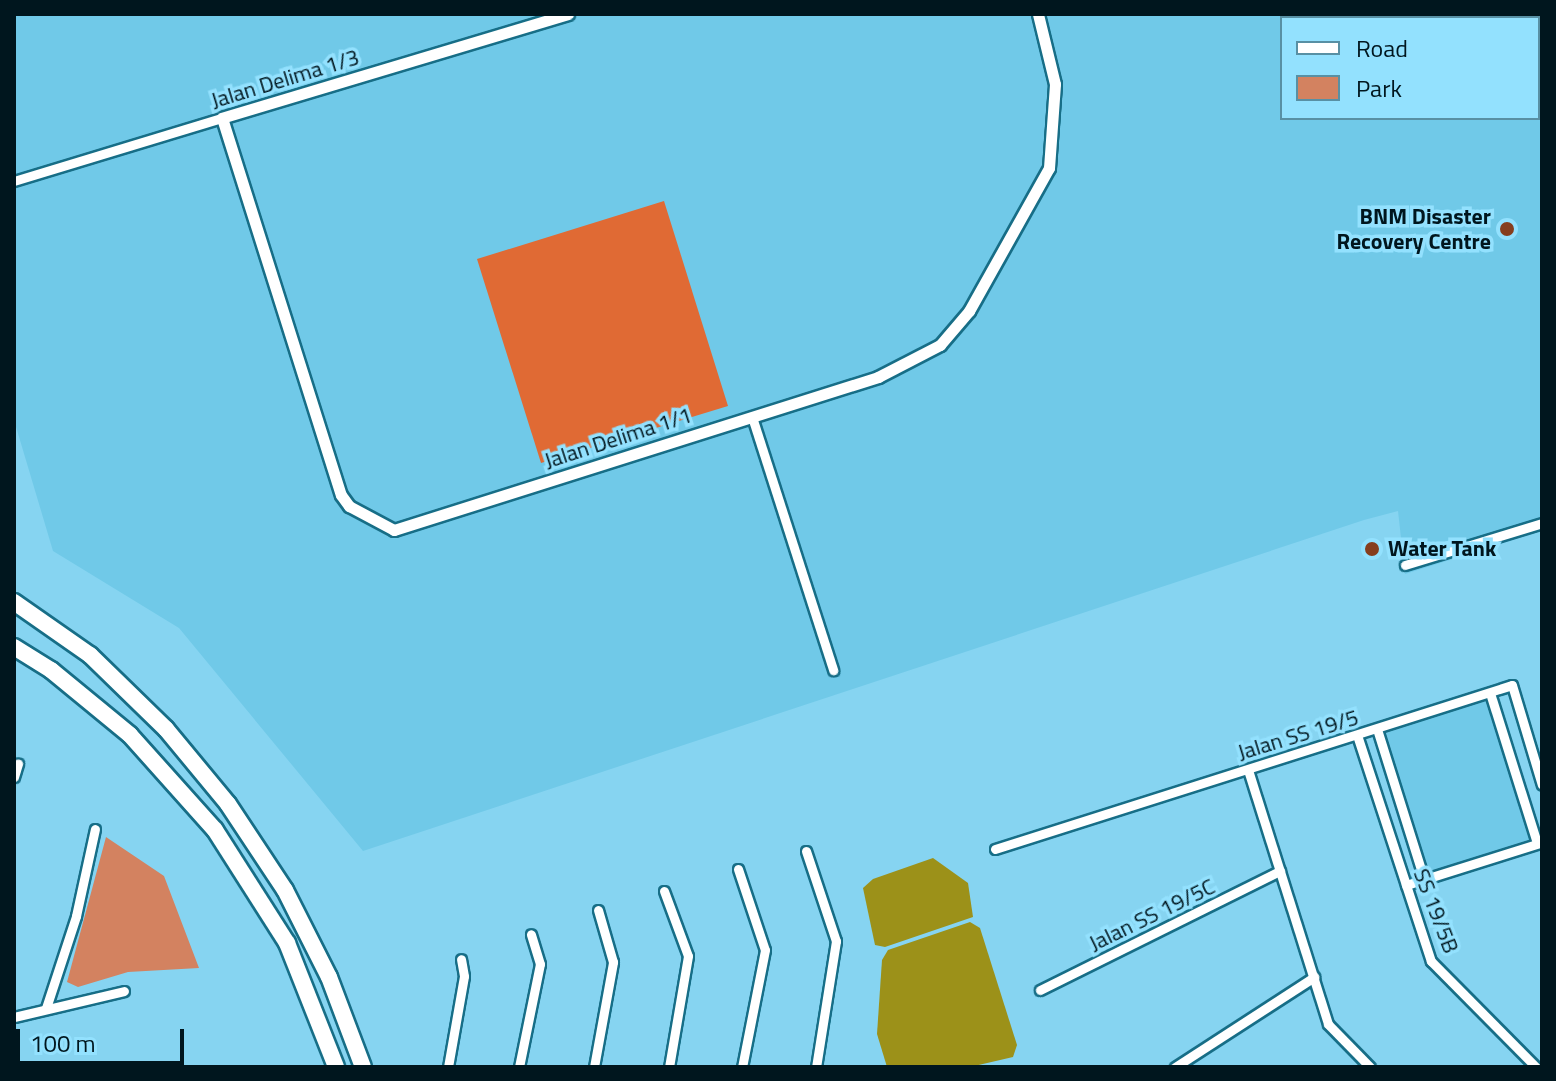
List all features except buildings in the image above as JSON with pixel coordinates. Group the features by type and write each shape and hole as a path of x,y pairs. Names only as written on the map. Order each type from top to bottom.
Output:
{"highway":[{"path":"14,602 90,655 166,729 228,804 285,890 329,977 363,1067"},
{"path":"14,647 51,670 130,735 215,830 287,943 336,1067"}],"street":[{"name":"Jalan Delima 1/3","path":"14,181 568,14"},
{"name":"Jalan Delima 1/1","path":"222,118 349,506 394,530 900,367 940,345 969,311 1049,168 1055,84 1038,14"},
{"path":"752,417 833,670"},
{"path":"1405,565 1542,523"},
{"path":"1406,885 1540,843 1490,693 1512,685 1542,785"},
{"name":"Jalan SS 19/5","path":"995,849 1490,693"},
{"path":"1377,729 1424,879"},
{"name":"SS 19/5B","path":"1357,735 1431,961 1536,1067"},
{"path":"14,777 18,764"},
{"path":"1248,770 1328,1024 1365,1065"},
{"path":"46,1008 76,916 95,829"},
{"path":"806,851 836,941 816,1067"},
{"path":"738,869 765,950 742,1067"},
{"name":"Jalan SS 19/5C","path":"1040,990 1280,871"},
{"path":"664,891 688,956 669,1067"},
{"path":"594,1067 613,962 598,910"},
{"path":"519,1067 540,964 531,934"},
{"path":"448,1067 464,976 461,959"},
{"path":"1175,1067 1314,977"},
{"path":"14,1017 124,991"}],"shaded area":[{"path":"14,14 1542,14 1542,531 1405,574 1398,511 1364,520 363,851 179,628 53,551 14,420"},
{"path":"664,201 728,406 541,463 477,259"},
{"path":"1487,700 1532,839 1428,873 1382,732"},
{"path":"933,858 968,883 973,917 885,947 875,945 863,888 873,879"},
{"path":"970,922 980,928 1017,1045 1013,1057 970,1067 887,1067 877,1034 882,960 888,950"}],"green space":[{"path":"106,837 164,876 199,968 128,972 78,987 67,982"}],"place":[{"name":"BNM Disaster Recovery Centre","path":"1507,229"},
{"name":"Water Tank","path":"1372,549"}]}
